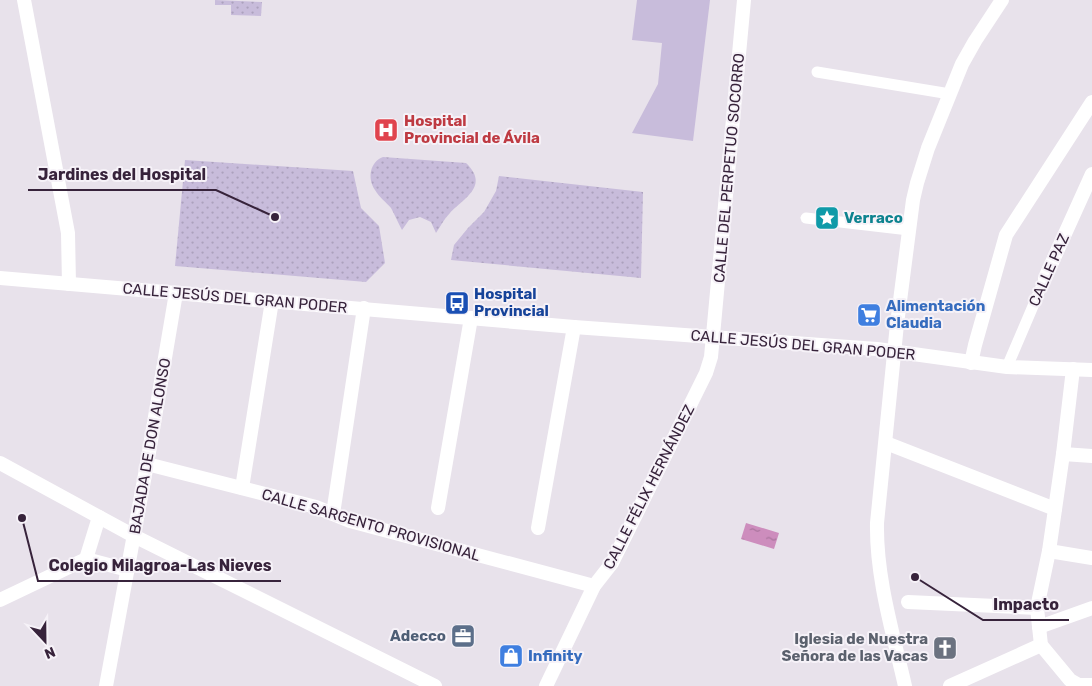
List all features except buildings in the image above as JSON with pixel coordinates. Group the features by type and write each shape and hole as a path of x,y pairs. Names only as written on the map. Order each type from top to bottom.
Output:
{"street":[{"path":"24,0 68,233 69,284"},
{"name":"CALLE DEL PERPETUO SOCORRO","path":"713,337 744,0"},
{"path":"905,686 885,599 876,547 894,351 913,200 922,165 962,64 1002,0"},
{"path":"817,72 950,94"},
{"path":"971,363 1006,235 1092,102"},
{"name":"CALLE PAZ","path":"1007,367 1045,278 1091,179"},
{"path":"806,218 909,230"},
{"name":"CALLE JESÚS DEL GRAN PODER","path":"0,278 574,327 894,351 1007,367 1092,370"},
{"name":"BAJADA DE DON ALONSO","path":"106,686 148,464 176,293"},
{"path":"242,488 272,301"},
{"path":"333,514 364,308"},
{"path":"438,508 471,318"},
{"path":"538,528 574,327"},
{"name":"CALLE FÉLIX HERNÁNDEZ","path":"546,686 594,586 612,563 706,373 711,357 713,337"},
{"path":"1073,369 1049,551 1037,608 1042,645 1070,680 1079,685 1092,685"},
{"path":"886,443 1055,510"},
{"path":"1063,454 1092,456"},
{"path":"0,463 134,536 435,686"},
{"name":"CALLE SARGENTO PROVISIONAL","path":"148,464 316,507 350,521 594,586"},
{"path":"86,559 99,518"},
{"path":"1049,551 1092,558"},
{"path":"0,600 86,559 128,570"},
{"path":"908,602 1037,608"},
{"path":"1039,627 1092,608"},
{"path":"950,686 1042,645"}],"shaded area":[{"path":"215,0 262,2 261,16 231,15 231,5 215,5"},
{"path":"637,0 710,0 693,141 632,133 658,84 662,43 632,40"},
{"path":"383,157 466,163 476,178 475,185 468,197 448,215 436,233 431,222 420,217 409,220 402,230 391,208 377,193 371,180 373,166"},
{"path":"185,160 353,171 361,208 379,226 385,263 366,282 175,266"},
{"path":"499,176 643,192 641,278 451,260 454,245 484,212 496,191"}],"water":[{"path":"746,523 779,533 774,549 741,539"}],"place":[{"name":"Hospital Provincial de Ávila","path":"386,130"},
{"name":"Jardines del Hospital","path":"275,217"},
{"name":"Verraco","path":"827,218"},
{"name":"Hospital Provincial","path":"457,303"},
{"name":"Alimentación Claudia","path":"869,315"},
{"name":"Colegio Milagroa-Las Nieves","path":"22,518"},
{"name":"Impacto","path":"915,577"},
{"name":"Adecco","path":"463,636"},
{"name":"Iglesia de Nuestra Señora de las Vacas","path":"945,648"},
{"name":"Infinity","path":"511,656"}]}
